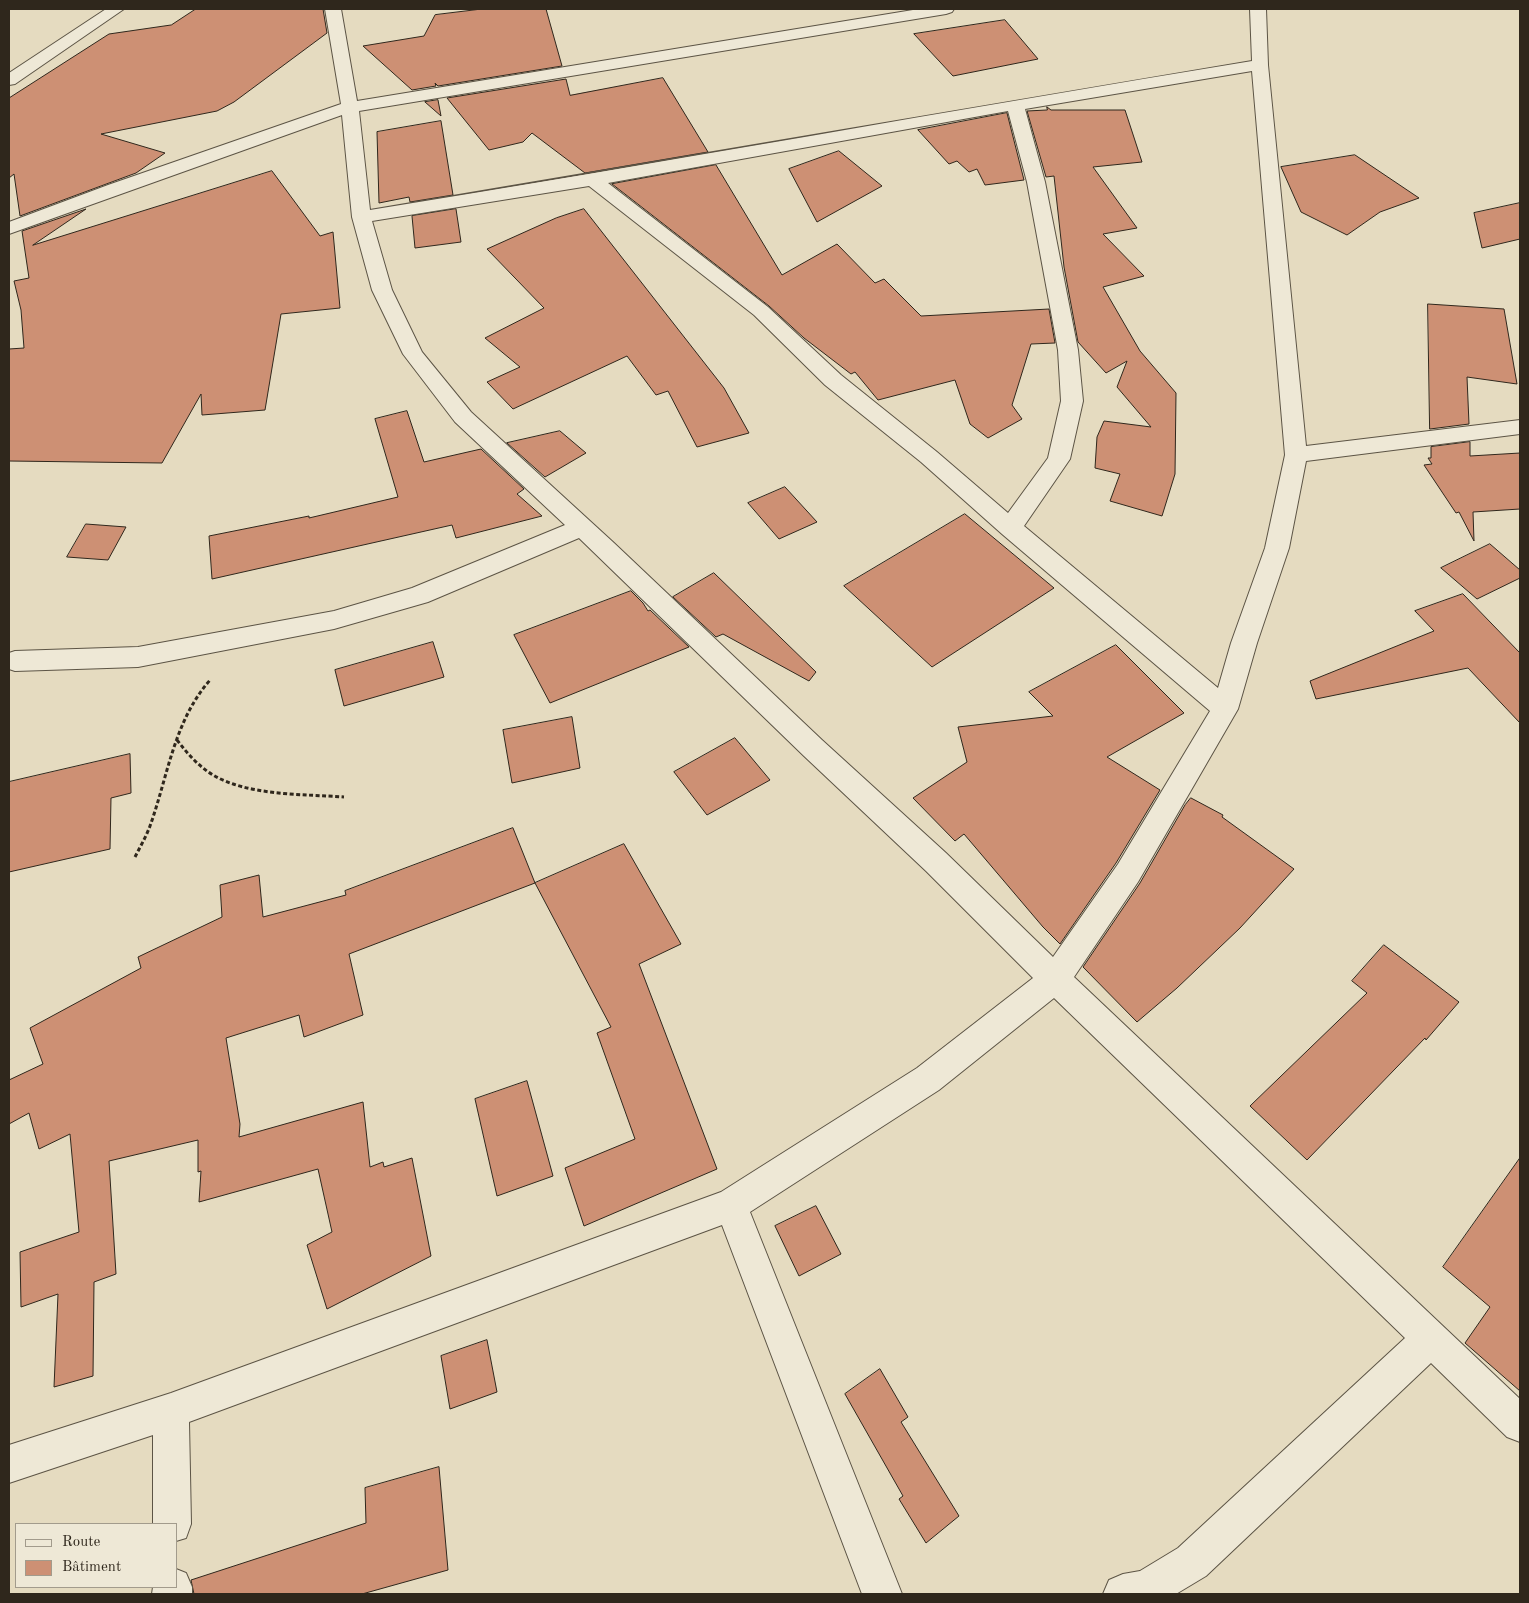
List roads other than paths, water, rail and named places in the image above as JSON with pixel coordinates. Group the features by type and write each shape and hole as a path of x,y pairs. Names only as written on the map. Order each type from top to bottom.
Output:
{"street":[{"path":"9,80 116,9"},
{"path":"337,9 333,9 350,107 361,217 382,290 413,354 463,417 936,862 1055,979 1520,1424"},
{"path":"9,228 114,188 350,107 946,9"},
{"path":"9,1464 172,1411 731,1205 928,1078 1055,979 1128,873 1225,709 1244,643 1277,548 1296,455 1260,65 1258,9"},
{"path":"361,217 593,180 1015,105 1260,65"},
{"path":"1010,528 1060,459 1072,401 1068,350 1036,182 1015,105"},
{"path":"593,180 761,311 833,380 929,456 1010,528 1225,709"},
{"path":"1296,455 1520,427"},
{"path":"15,661 138,657 334,620 419,595 582,527"},
{"path":"731,1205 882,1594"},
{"path":"1123,1594 1146,1590 1192,1562 1430,1339"},
{"path":"172,1411 172,1523"}]}
